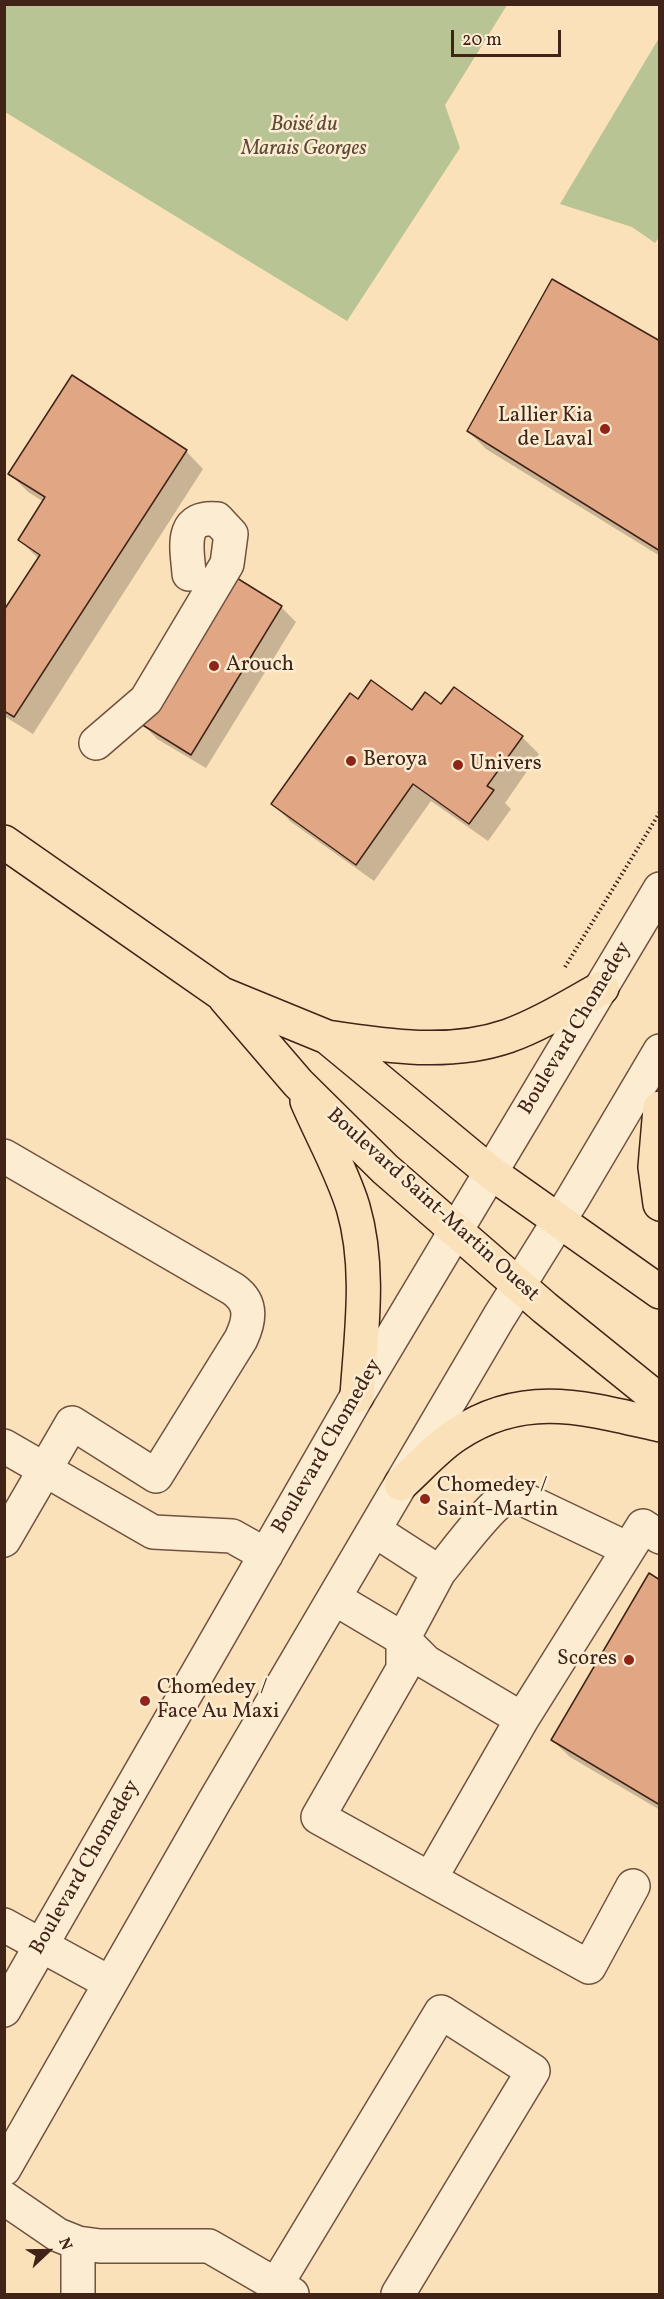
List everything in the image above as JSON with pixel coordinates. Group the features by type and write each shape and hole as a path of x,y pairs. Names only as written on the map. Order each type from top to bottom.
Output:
{"main road":[{"name":"Boulevard Saint-Martin Ouest","path":"4,842 222,994 327,1037 490,1172 660,1292"},
{"path":"327,1037 429,1047 488,1042 545,1020 602,988"},
{"name":"Boulevard Saint-Martin Ouest","path":"222,994 298,1083 385,1169 518,1285 660,1401"},
{"path":"298,1083 344,1185 359,1234 363,1291 357,1396"},
{"path":"660,1108 655,1167 660,1204"},
{"path":"401,1484 455,1436 512,1409 572,1406 660,1425"}],"street":[{"path":"96,743 146,700 227,564 231,534 217,519 209,518 199,522 187,536 185,556 189,574"},
{"name":"Boulevard Chomedey","path":"4,2010 357,1396 660,890"},
{"path":"4,2169 334,1598 518,1285 660,1051"},
{"path":"4,1156 234,1289 240,1293 248,1308 247,1328 241,1339 156,1476 72,1423 4,1540"},
{"path":"4,1446 153,1532 232,1536 266,1554"},
{"path":"628,1549 525,1500 512,1497 502,1500 439,1572 403,1640 403,1669 318,1817 589,1967 633,1886"},
{"path":"430,1879 522,1719 643,1526 660,1537"},
{"path":"374,1530 439,1572"},
{"path":"334,1598 403,1640 426,1662 522,1719"},
{"path":"4,1925 110,1983"},
{"path":"4,2198 58,2235 78,2243 100,2246 209,2246 284,2290 441,2013 533,2071 398,2295"},
{"path":"78,2243 78,2295"}],"path":[{"path":"564,968 660,812"}],"green space":[{"name":"Boisé du Marais Georges","path":"4,5 507,5 445,105 460,148 347,321 5,112"},
{"path":"659,38 660,236 655,243 632,227 560,204"}],"building":[{"path":"552,279 660,341 660,551 467,431"},
{"path":"72,375 187,450 14,717 4,711 4,610 40,555 18,540 45,497 8,474"},
{"path":"232,575 282,606 191,755 141,724"},
{"path":"371,680 412,710 425,692 441,704 454,687 523,736 487,786 494,790 469,824 413,784 356,865 271,804 350,693 358,699"},
{"name":"Scores","path":"649,1573 660,1580 660,1805 551,1740"}],"place":[{"name":"Lallier Kia de Laval","path":"605,429"},
{"name":"Arouch","path":"214,666"},
{"name":"Beroya","path":"351,761"},
{"name":"Univers","path":"458,765"},
{"name":"Chomedey / Saint-Martin","path":"425,1499"},
{"name":"Scores","path":"629,1660"},
{"name":"Chomedey / Face Au Maxi","path":"145,1701"}]}
